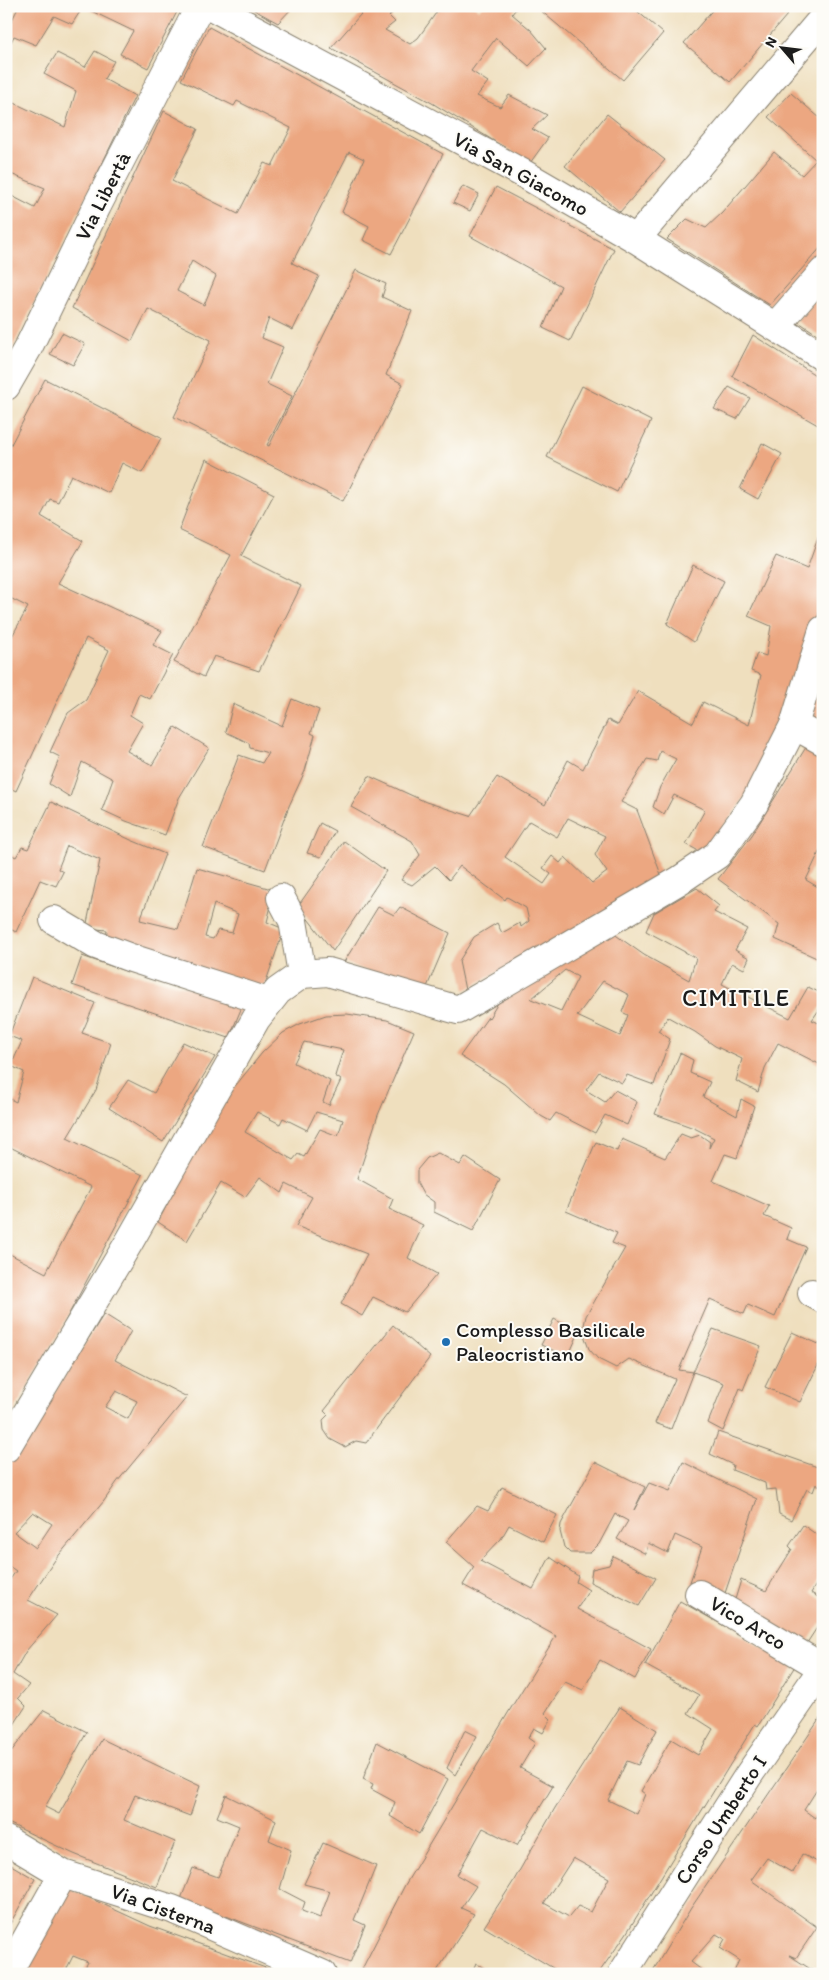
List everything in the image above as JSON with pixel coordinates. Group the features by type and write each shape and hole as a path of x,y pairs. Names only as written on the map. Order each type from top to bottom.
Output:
{"street":[{"name":"Via Libertà","path":"6,386 29,346 97,206 200,6"},
{"name":"Via San Giacomo","path":"210,6 524,174 636,239 823,358"},
{"path":"636,239 823,18"},
{"path":"775,327 823,272"},
{"path":"6,1448 128,1244 256,1019 278,990 302,974 328,972 458,1010 680,880 716,855 754,804 794,725 823,630"},
{"path":"794,725 823,741"},
{"path":"281,898 293,921 302,974"},
{"path":"54,920 96,945 268,1002"},
{"name":"Vico Arco","path":"699,1594 823,1668"},
{"name":"Corso Umberto I","path":"622,1974 748,1776 823,1668"},
{"name":"Via Cisterna","path":"6,1840 63,1874 172,1909 322,1974"},
{"path":"8,1974 63,1874"}],"building":[{"path":"19,6 171,6 178,10 148,68 120,54 133,31 83,7 72,24 54,16 36,45 14,36 6,52 6,32"},
{"path":"247,6 294,6 278,23"},
{"path":"368,6 400,6 389,16 395,22 385,30 410,44 418,38 441,6 474,6 479,10 482,6 518,6 512,14 531,30 546,48 529,66 496,38 471,71 488,82 477,96 500,107 509,95 547,115 532,129 548,138 530,163 432,103 331,48"},
{"path":"543,6 631,6 663,33 623,80 540,10"},
{"path":"716,6 777,6 787,15 730,82 684,43"},
{"path":"209,27 443,154 391,254 363,240 369,226 342,212 364,159 349,152 292,263 319,276 293,330 269,318 262,338 283,347 267,384 292,396 267,445 269,446 356,270 386,284 382,297 412,311 386,375 403,384 343,501 174,417 211,340 148,309 132,341 72,308 164,111 198,129 172,181 238,214 264,163 272,166 291,128 237,101 234,106 181,80","holes":["192,261 216,276 204,305 177,291"]},
{"path":"95,51 114,61 104,79 135,96 6,361 6,193 35,208 45,188 6,172 6,99 65,127 76,91 44,74 57,53 85,67"},
{"path":"791,93 821,119 823,117 823,245 770,305 667,239 687,219 706,228 722,213 774,152 802,175 816,160 768,117"},
{"path":"607,114 665,160 620,212 565,166"},
{"path":"463,186 479,194 470,211 453,203"},
{"path":"496,187 614,249 570,341 543,328 561,286 470,236"},
{"path":"823,290 823,338 797,321"},
{"path":"62,333 85,344 73,365 50,354"},
{"path":"753,335 823,380 823,428 732,376"},
{"path":"45,379 161,438 142,473 122,463 109,493 71,475 58,502 50,499 41,516 83,541 58,583 162,631 153,645 173,655 150,699 139,694 130,715 143,723 127,751 152,765 175,727 209,748 179,798 165,835 102,810 113,779 82,762 70,797 49,784 60,757 50,752 68,713 86,700 109,650 86,638 16,791 6,786 6,638 10,640 28,607 6,596 6,454"},
{"path":"582,386 651,421 617,492 547,457"},
{"path":"729,387 750,398 737,419 714,409"},
{"path":"762,443 782,454 758,499 740,489"},
{"path":"206,459 274,494 241,556 301,586 259,671 214,656 204,677 174,662 231,555 179,530"},
{"path":"823,524 823,600 780,738 747,794 704,854 686,844 705,810 674,795 664,814 653,807 660,787 676,759 660,751 657,761 647,759 621,802 637,810 663,880 465,990 459,961 474,937 497,923 502,933 520,923 521,927 529,921 526,908 507,897 505,900 460,866 449,880 435,866 412,885 401,880 420,855 412,841 351,807 369,776 426,802 470,816 497,777 545,805 568,760 583,769 608,720 618,725 638,691 693,723 703,702 749,725 761,675 751,671 757,653 766,656 771,626 748,616 776,556 807,569","holes":["568,818 605,836 595,855 607,872 592,883 565,857 560,863 552,856 543,868 551,874 544,884 505,857 529,821 557,837"]},
{"path":"693,565 724,581 694,642 667,624"},
{"path":"823,667 823,730 808,722"},
{"path":"292,699 319,710 311,733 315,735 305,771 289,806 265,870 203,847 239,755 262,763 268,753 250,748 249,743 226,732 233,704 282,726"},
{"path":"808,744 823,752 823,844 806,880 823,890 823,961 775,939 779,924 718,879 752,835"},
{"path":"51,802 165,854 140,920 178,929 197,868 275,890 267,922 284,929 262,993 106,942 107,930 86,928 100,860 67,846 58,869 63,872 56,886 40,880 16,932 6,927 6,852 16,857 22,847 28,849","holes":["214,904 238,914 232,933 218,930 213,939 205,937"]},
{"path":"320,823 335,831 321,857 307,853"},
{"path":"344,841 386,871 333,951 298,906"},
{"path":"697,888 719,906 714,912 747,929 735,950 749,958 744,969 732,963 722,984 790,1018 808,987 823,994 823,1004 812,1020 823,1025 823,1066 778,1043 765,1068 758,1092 736,1081 742,1059 715,1046 668,1017 658,1031 670,1039 654,1085 627,1075 622,1083 599,1072 586,1090 605,1102 615,1090 637,1102 627,1125 605,1115 595,1133 556,1113 550,1121 541,1116 504,1084 460,1056 489,1018 504,993 610,931 644,955 689,980 696,958 646,931 654,913","holes":["565,970 578,977 561,1011 531,999","603,981 629,995 622,1012 628,1015 620,1036 577,1016"]},
{"path":"378,907 394,915 400,907 450,933 424,994 344,962"},
{"path":"82,956 128,972 244,1002 229,1038 72,985"},
{"path":"32,977 95,1003 82,1033 111,1043 96,1090 67,1138 143,1175 62,1327 6,1424 6,1252 46,1273 91,1187 6,1145 6,1097 16,1102 24,1072 11,1066 22,1041 9,1036"},
{"path":"347,1014 387,1020 414,1031 378,1115 357,1179 393,1199 389,1209 423,1225 408,1258 437,1274 405,1312 373,1297 362,1316 341,1304 367,1254 296,1226 312,1197 286,1184 282,1193 260,1177 245,1197 221,1183 187,1241 158,1222 189,1162 232,1090 262,1053 283,1033 300,1024 326,1015","holes":["304,1042 343,1050 335,1076 341,1080 329,1105 323,1102 330,1081 294,1063","257,1112 280,1124 283,1118 307,1130 316,1112 343,1120 338,1136 320,1129 304,1157 298,1154 293,1160 245,1132"]},
{"path":"183,1042 215,1057 163,1142 109,1108 128,1080 154,1093"},
{"path":"680,1053 693,1060 690,1073 710,1082 703,1097 737,1116 741,1099 754,1106 737,1158 725,1154 713,1181 769,1206 764,1216 791,1228 787,1239 806,1247 775,1317 748,1305 744,1314 710,1299 679,1370 693,1372 671,1429 655,1423 675,1379 629,1359 616,1368 598,1359 589,1349 585,1338 584,1325 586,1316 625,1248 612,1243 617,1233 566,1211 596,1142 617,1151 622,1139 665,1158 681,1134 691,1138 700,1135 710,1142 709,1148 714,1138 694,1128 655,1114"},
{"path":"438,1153 460,1165 465,1157 500,1180 473,1231 434,1212 434,1202 423,1194 417,1183 417,1170 427,1158"},
{"path":"104,1314 131,1331 115,1360 187,1397 55,1560 28,1600 57,1615 26,1651 13,1674 29,1685 18,1698 26,1706 6,1737 6,1585 16,1571 6,1564 6,1468","holes":["116,1391 137,1401 128,1419 105,1407","33,1512 52,1524 36,1548 14,1532"]},
{"path":"554,1319 579,1332 568,1357 541,1345"},
{"path":"393,1325 430,1357 366,1443 356,1441 345,1447 330,1439 324,1430 323,1420 328,1415 324,1411"},
{"path":"713,1329 761,1346 743,1390 740,1388 723,1431 708,1423 724,1383 693,1372"},
{"path":"792,1332 823,1346 823,1355 800,1402 765,1387"},
{"path":"718,1432 823,1469 823,1488 816,1484 813,1492 807,1489 791,1520 779,1514 776,1489 766,1490 765,1483 732,1470 733,1465 710,1454"},
{"path":"595,1462 645,1487 634,1510 649,1483 670,1491 683,1462 757,1499 723,1599 690,1582 702,1547 675,1535 668,1553 648,1543 646,1554 617,1539 628,1521 615,1514 599,1544 590,1553 570,1553 564,1547 560,1531 561,1524"},
{"path":"502,1487 557,1515 543,1542 509,1525 501,1539 480,1561 533,1589 550,1557 578,1576 576,1582 589,1590 577,1609 651,1649 635,1679 600,1660 583,1690 565,1682 545,1713 551,1719 543,1733 534,1728 528,1738 535,1743 520,1768 553,1786 517,1845 483,1828 457,1875 476,1886 461,1908 474,1914 435,1974 374,1974 362,1969 405,1885 556,1636 463,1585 474,1567 446,1542 477,1506 488,1511"},
{"path":"803,1525 820,1537 823,1534 823,1573 811,1593 823,1600 823,1624 820,1623 805,1646 733,1606 741,1580 766,1591 792,1549 789,1546"},
{"path":"613,1556 656,1578 639,1606 590,1582 592,1569 609,1565"},
{"path":"680,1601 795,1666 758,1726 755,1724 626,1934 598,1974 557,1974 558,1971 484,1927 513,1882 555,1808 620,1707 657,1730 638,1765 627,1761 608,1800 637,1814 645,1794 641,1791 671,1739 698,1755 713,1729 688,1713 699,1695 645,1665","holes":["573,1858 609,1878 591,1912 578,1906 569,1917 544,1903"]},
{"path":"44,1710 87,1732 45,1807 59,1814 102,1739 200,1786 190,1816 135,1795 124,1820 175,1842 157,1887 74,1854 6,1822 6,1758"},
{"path":"823,1714 823,1780 804,1810 815,1818 823,1805 823,1865 802,1854 793,1873 767,1858 751,1880 817,1927 796,1958 789,1955 818,1974 738,1974 734,1972 739,1960 720,1948 725,1939 716,1934 691,1962 707,1974 651,1974 691,1908"},
{"path":"465,1730 477,1736 455,1775 447,1768"},
{"path":"377,1742 448,1779 419,1834 390,1816 395,1802 371,1789 373,1784 363,1779"},
{"path":"226,1795 276,1820 269,1840 291,1850 280,1889 305,1902 302,1911 320,1918 330,1891 304,1884 323,1843 376,1866 354,1920 365,1925 350,1963 181,1899 193,1868 218,1877 239,1826 217,1817"},
{"path":"6,1862 35,1879 6,1931"},
{"path":"68,1888 150,1926 282,1974 161,1972 82,1974 88,1962 73,1956 64,1974 22,1974"},
{"path":"476,1963 493,1974 471,1974"}],"place":[{"name":"Complesso Basilicale Paleocristiano","path":"446,1342"}],"district":[{"name":"CIMITILE","path":"736,998"}]}
